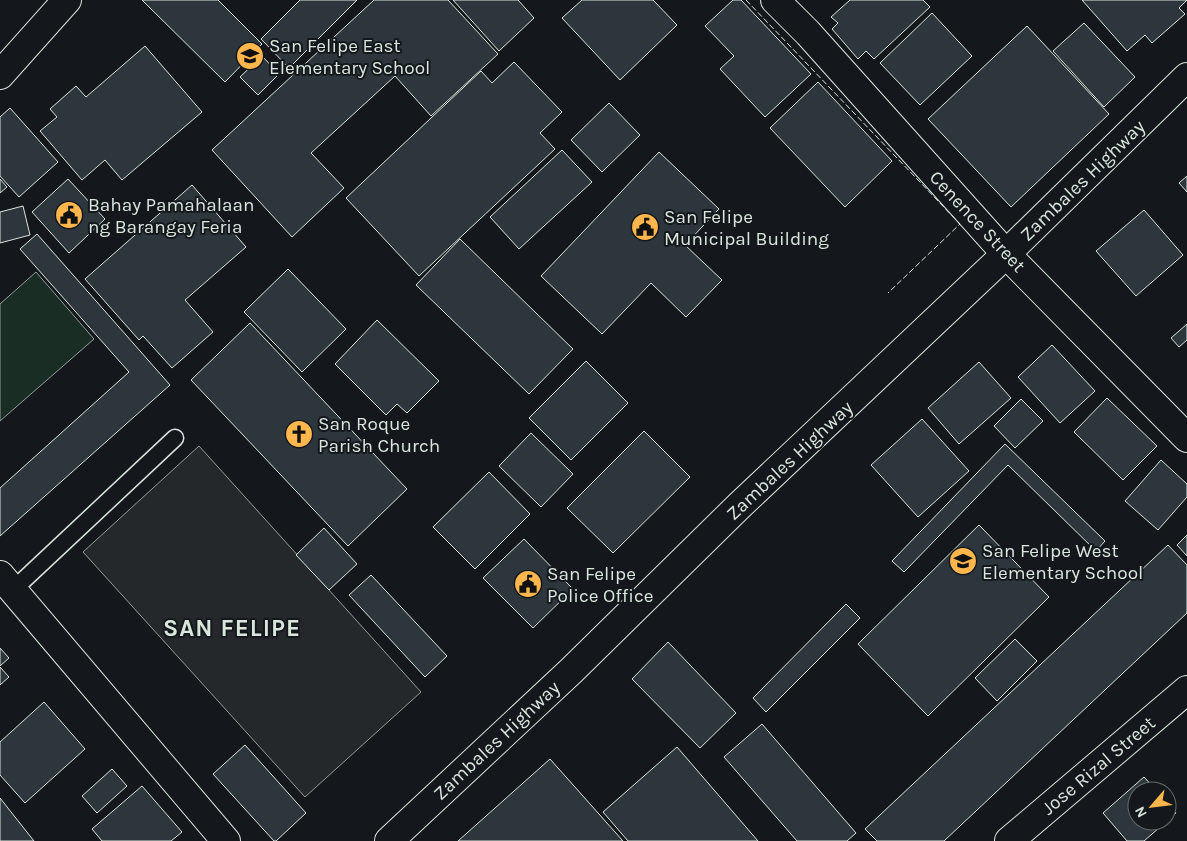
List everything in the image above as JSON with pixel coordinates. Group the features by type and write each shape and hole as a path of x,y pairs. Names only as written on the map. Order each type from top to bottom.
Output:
{"street":[{"path":"0,75 67,0"},
{"name":"Cenence Street","path":"775,0 808,33 1006,254 1187,438"},
{"name":"Zambales Highway","path":"389,841 571,671 739,506 1006,254 1187,78"},
{"path":"7,583 226,841"},
{"name":"Jose Rizal Street","path":"1010,841 1187,690"}],"lane":[{"path":"7,583 175,438"}],"green space":[{"path":"36,272 94,339 0,421 0,304"}],"shaded area":[{"path":"199,446 421,692 305,797 83,552"}],"building":[{"path":"142,0 218,0 262,44 225,82"},
{"path":"300,0 357,0 289,68 261,39"},
{"path":"374,0 448,0 498,54 431,116 395,76 311,153 344,188 292,237 212,150"},
{"path":"453,0 518,0 534,18 499,51"},
{"path":"582,0 653,0 677,25 620,80 562,18"},
{"path":"733,0 741,0 811,74 765,117 720,69 734,56 705,26"},
{"path":"850,0 923,0 930,7 874,59 866,51 858,59 832,29 838,23 831,17"},
{"path":"1082,0 1187,0 1179,8 1185,14 1152,43 1145,35 1127,51"},
{"path":"932,13 972,56 920,105 880,63"},
{"path":"1084,23 1135,77 1104,107 1053,51"},
{"path":"1027,26 1109,114 1011,207 928,119"},
{"path":"145,46 202,112 122,180 105,160 82,180 40,131 57,117 50,109 76,86 86,97"},
{"path":"262,56 279,74 258,95 240,77"},
{"path":"514,62 562,112 540,133 555,149 419,276 346,198 481,71 492,83"},
{"path":"818,82 892,161 845,207 770,128"},
{"path":"609,103 640,135 602,172 571,140"},
{"path":"10,108 58,162 19,197 0,176 0,117"},
{"path":"562,150 592,182 519,249 490,217"},
{"name":"San Felipe Municipal Building","path":"659,152 719,209 685,245 722,280 686,317 651,283 602,334 541,276"},
{"path":"1187,176 1187,192 1179,183"},
{"path":"0,179 7,187 0,193"},
{"name":"Bahay Pamahalaan ng Barangay Feria","path":"68,179 105,219 69,253 32,212"},
{"path":"192,185 246,247 185,300 213,332 172,368 143,336 139,340 85,279"},
{"path":"23,206 30,235 0,243 0,212"},
{"path":"1144,210 1183,255 1136,296 1096,251"},
{"path":"37,234 170,385 0,536 0,488 129,372 20,249"},
{"path":"460,239 573,349 529,394 416,285"},
{"path":"288,269 346,329 302,372 244,312"},
{"path":"377,320 439,381 407,413 397,404 386,415 335,364"},
{"name":"San Roque Parish Church","path":"250,323 407,489 348,546 191,380"},
{"path":"1187,324 1187,340 1179,347 1171,338"},
{"path":"1052,345 1095,391 1060,423 1018,377"},
{"path":"586,361 628,403 571,460 529,418"},
{"path":"979,362 1011,398 959,444 928,408"},
{"path":"1107,398 1157,446 1123,480 1074,432"},
{"path":"1021,399 1043,421 1015,448 994,426"},
{"path":"922,419 969,471 918,517 871,465"},
{"path":"644,431 690,477 613,553 567,508"},
{"path":"531,433 573,474 541,507 499,466"},
{"path":"1005,444 1105,541 1096,551 1008,465 904,572 892,561"},
{"path":"1161,460 1187,484 1187,497 1158,530 1125,501"},
{"path":"489,472 530,514 475,569 433,527"},
{"path":"979,525 1049,597 928,716 858,644"},
{"path":"324,528 357,564 329,590 296,555"},
{"path":"1187,535 1187,556 1177,545"},
{"name":"San Felipe Police Office","path":"524,539 573,589 533,628 483,578"},
{"path":"1168,545 1187,565 1187,613 944,841 877,841 865,829"},
{"path":"371,575 447,656 425,677 349,595"},
{"path":"846,604 860,618 766,712 753,698"},
{"path":"1015,639 1037,661 997,701 975,678"},
{"path":"668,642 736,713 700,748 632,679"},
{"path":"0,648 9,658 0,666"},
{"path":"0,667 9,677 0,685"},
{"path":"44,702 85,749 25,803 0,775 0,742"},
{"path":"762,724 856,833 847,841 797,841 724,757"},
{"path":"245,745 306,813 276,841 213,774"},
{"path":"677,747 758,841 628,841 603,812"},
{"path":"550,759 623,841 458,841"},
{"path":"112,769 127,786 97,813 82,796"},
{"path":"1144,777 1148,781 1139,781"},
{"path":"142,786 182,832 171,841 102,841 92,829"},
{"path":"1127,792 1127,831 1156,831 1144,841 1127,841 1103,813"},
{"path":"0,798 34,841 0,841"}],"fence":[{"path":"746,0 960,224 888,293"}],"place":[{"name":"San Felipe East Elementary School","path":"250,56"},
{"name":"Bahay Pamahalaan ng Barangay Feria","path":"69,215"},
{"name":"San Felipe Municipal Building","path":"645,227"},
{"name":"San Roque Parish Church","path":"299,434"},
{"name":"San Felipe West Elementary School","path":"963,561"},
{"name":"San Felipe Police Office","path":"528,584"}],"district":[{"name":"SAN FELIPE","path":"232,628"}]}
